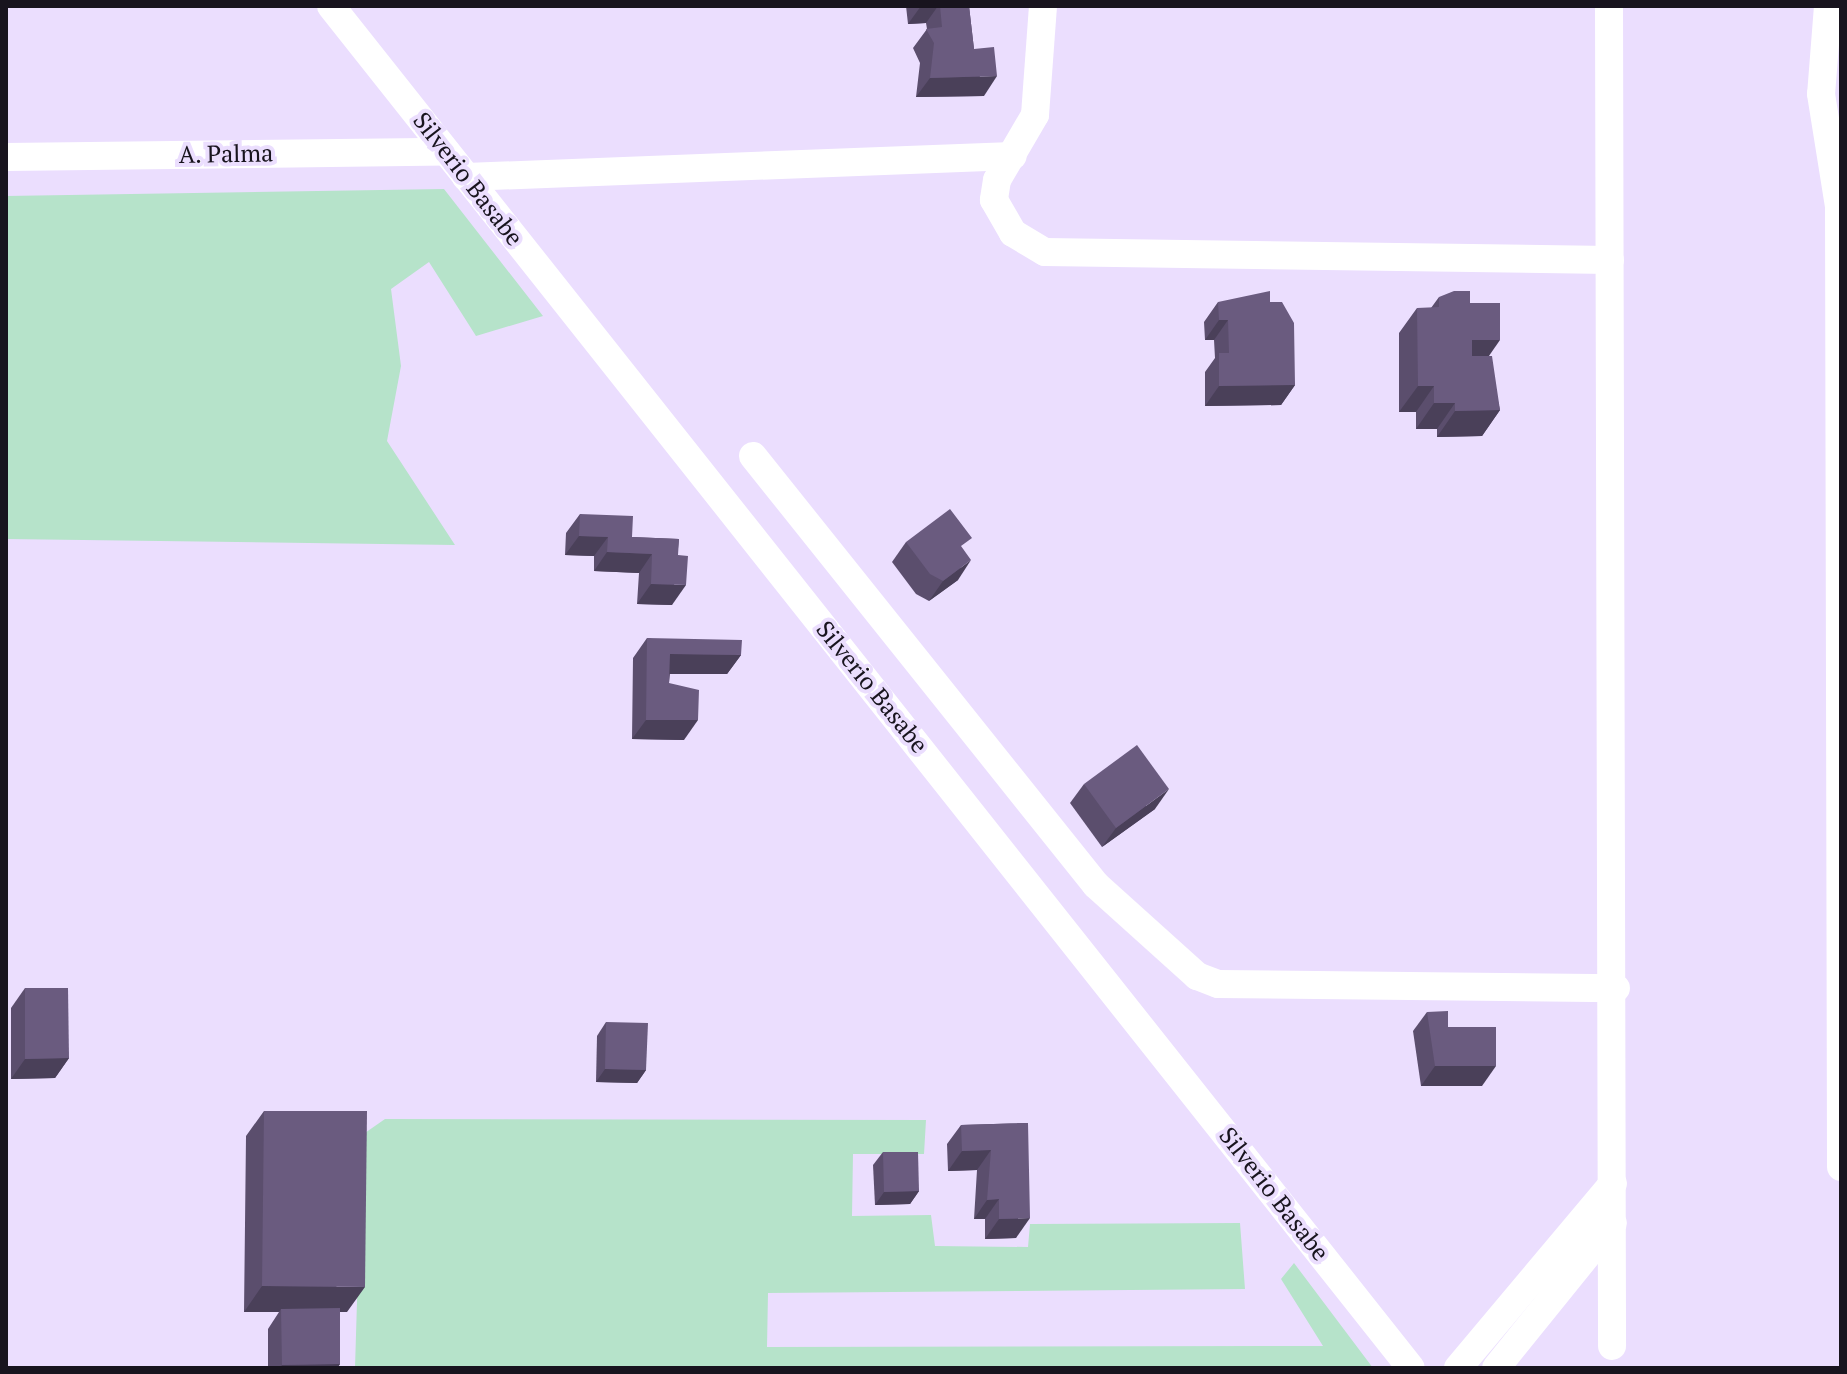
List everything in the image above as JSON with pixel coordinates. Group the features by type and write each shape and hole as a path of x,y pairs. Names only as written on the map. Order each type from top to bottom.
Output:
{"street":[{"name":"Silverio Basabe","path":"331,6 1411,1368"},
{"path":"1043,6 1035,115 996,190 1003,219 1032,245 1071,257 1610,260"},
{"path":"1609,6 1616,988 1612,1346"},
{"path":"1828,6 1839,206 1841,1167"},
{"name":"A. Palma","path":"6,157 446,152"},
{"path":"466,177 1013,156"},
{"path":"753,456 1096,885 1197,976 1218,984 1616,988"},
{"path":"1458,1368 1613,1183"},
{"path":"1496,1368 1613,1223"}],"green space":[{"path":"444,189 543,316 476,336 429,262 391,289 401,366 387,441 455,545 6,539 6,196"},
{"path":"385,1119 926,1120 924,1154 853,1154 852,1216 931,1215 935,1246 1028,1247 1030,1224 1240,1223 1245,1289 768,1293 767,1347 1323,1346 1281,1279 1294,1263 1373,1368 355,1368 362,1135"}],"building":[{"path":"940,6 969,6 974,49 994,47 997,76 930,78 934,43 926,29 942,27"},
{"path":"1270,291 1270,302 1282,302 1294,323 1295,385 1219,386 1219,353 1229,353 1228,320 1219,320 1218,302"},
{"path":"1454,291 1470,291 1470,303 1500,303 1500,340 1472,340 1472,356 1492,356 1500,410 1455,411 1455,403 1434,403 1434,386 1418,386 1417,308 1439,307 1439,297"},
{"path":"950,509 972,538 961,546 971,560 943,581 930,574 906,542"},
{"path":"580,514 633,516 632,537 679,539 678,555 688,556 686,585 651,584 652,554 607,552 608,537 579,536"},
{"path":"647,638 742,640 741,655 670,654 669,683 699,690 698,720 646,720"},
{"path":"1137,745 1169,789 1116,828 1084,784"},
{"path":"25,988 68,988 69,1058 25,1059"},
{"path":"1448,1011 1448,1027 1496,1027 1496,1066 1435,1066 1427,1012"},
{"path":"606,1022 648,1023 646,1070 605,1069"},
{"path":"264,1111 367,1111 365,1287 262,1286"},
{"path":"1028,1123 1030,1218 999,1219 999,1199 987,1200 991,1150 962,1151 961,1125"},
{"path":"883,1152 918,1152 919,1191 884,1192"},
{"path":"340,1308 340,1364 282,1365 281,1309"}]}
